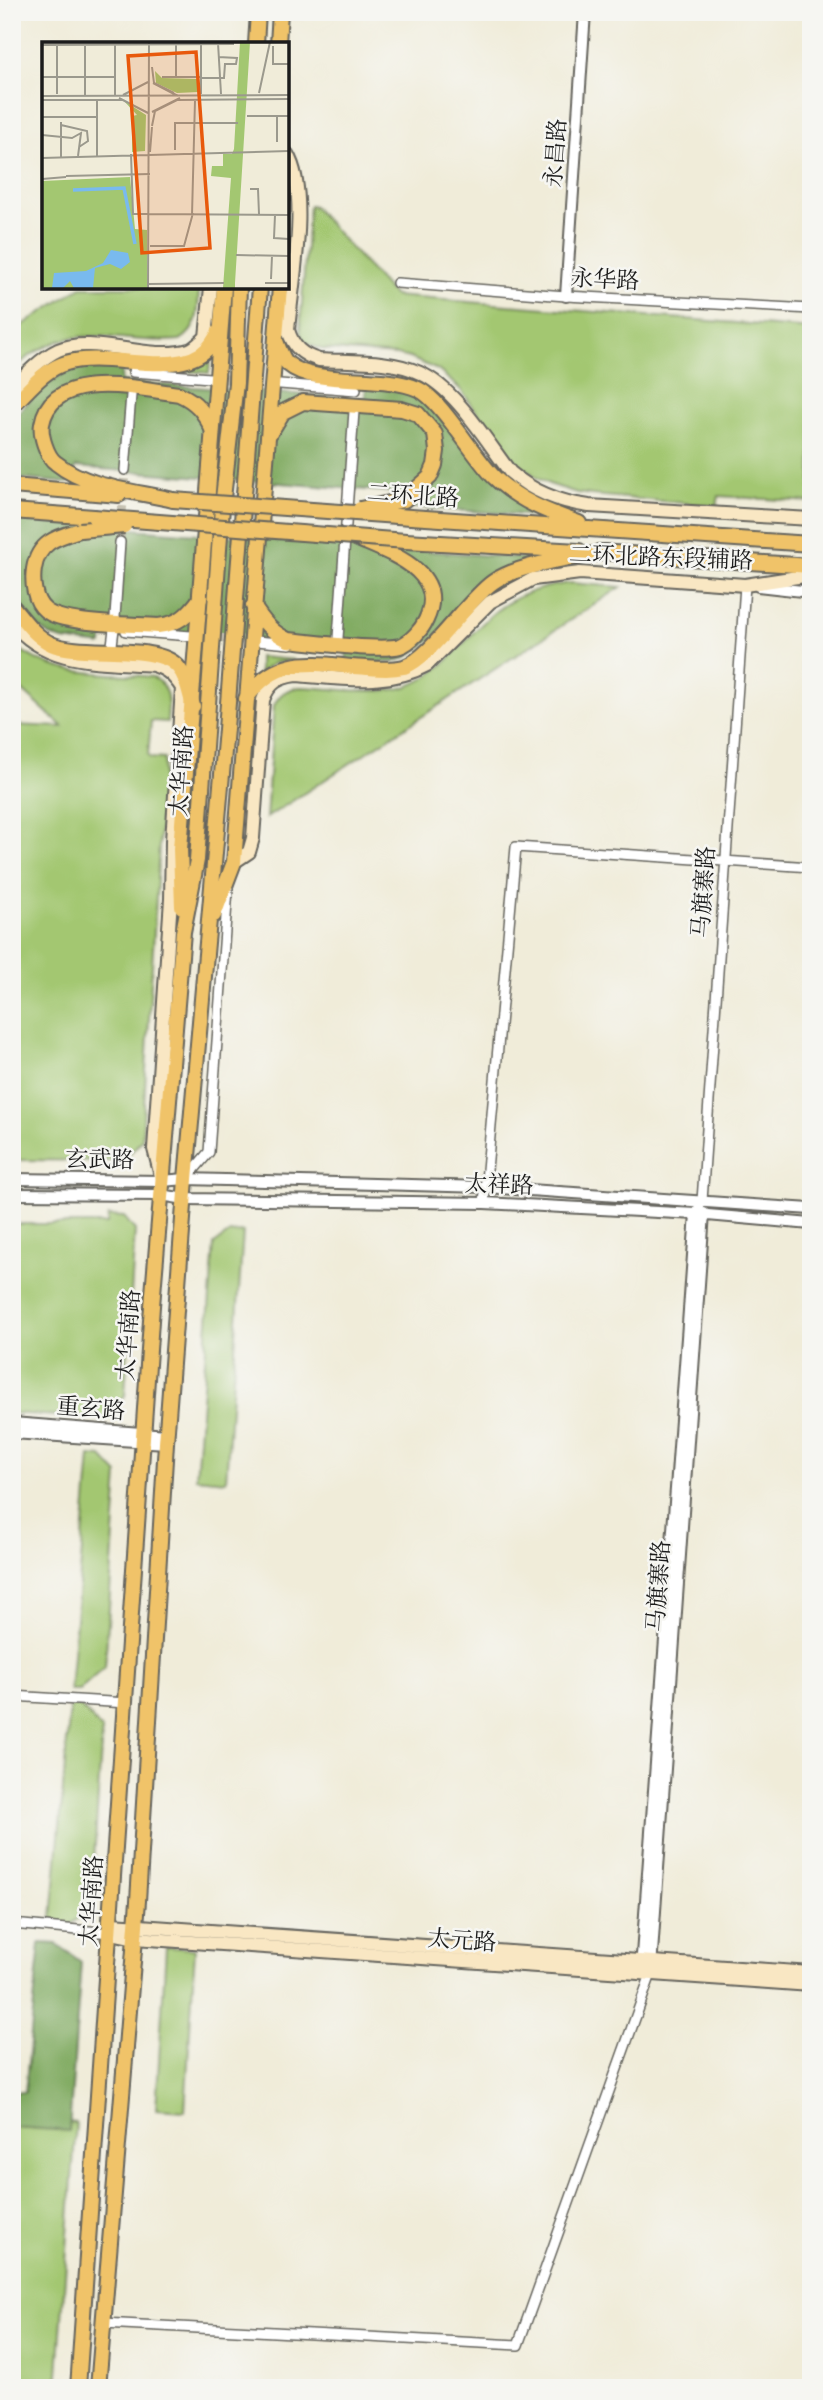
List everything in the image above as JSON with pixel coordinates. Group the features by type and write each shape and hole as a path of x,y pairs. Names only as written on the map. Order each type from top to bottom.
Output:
{"main road":[{"path":"256,42 258,12"},
{"path":"278,42 280,12"},
{"name":"二环北路东段辅路","path":"289,157 295,166 298,196 288,330 298,350 308,357 357,367 408,368 434,381 453,398 510,472 523,483 556,499 589,506 811,519"},
{"path":"12,389 43,360 59,350 78,345 135,352 167,353 191,349 206,337 211,289"},
{"path":"183,932 180,849 224,289"},
{"name":"太华南路","path":"78,2388 162,1188 183,932 197,860 222,507 236,383 239,289"},
{"name":"太华南路","path":"98,2388 135,1932 166,1439 186,1179 226,729 260,289"},
{"path":"207,933 231,868 270,433 280,289"},
{"path":"12,406 49,370 64,363 87,358 176,363 191,359 207,349 220,330"},
{"path":"276,341 285,362 299,372 382,380 421,390 434,402 493,476 512,493 541,510 597,530"},
{"path":"173,500 82,480 53,462 44,442 41,425 49,406 59,395 72,389 90,386 179,394 192,400 203,411 212,429"},
{"path":"270,433 283,412 303,402 402,409 418,414 435,434 437,451 430,477 404,500 339,513"},
{"name":"二环北路","path":"12,486 339,513 811,544"},
{"name":"二环北路","path":"12,511 406,541 811,566"},
{"path":"173,522 80,530 51,539 39,551 33,577 36,597 44,610 63,619 158,626 171,625 186,617 200,599"},
{"path":"253,606 275,634 288,640 371,647 401,646 416,635 427,619 430,601 427,584 420,570 352,536"},
{"path":"246,699 256,685 276,670 299,664 388,670 413,663 493,582 531,566 607,552"},
{"name":"二环北路东段辅路","path":"231,868 249,852 253,838 262,707 267,689 285,677 335,675 374,680 414,672 427,665 490,602 533,579 580,573 745,585 811,575"},
{"path":"12,606 33,632 51,644 74,649 163,656 177,665 186,681 193,706"},
{"path":"12,622 28,639 56,655 164,668 175,677 182,688 154,1149 162,1188"},
{"name":"太元路","path":"111,1928 135,1932 646,1968 811,1985"},
{"name":"太元路","path":"646,1968 811,1973"}],"street":[{"name":"永昌路","path":"566,296 585,12"},
{"name":"永华路","path":"397,283 566,296 811,309"},
{"path":"133,373 210,378"},
{"path":"279,384 356,391"},
{"path":"125,470 131,396"},
{"path":"337,660 354,411"},
{"path":"115,617 120,542"},
{"path":"745,585 811,592"},
{"name":"马旗寨路","path":"646,1968 745,585"},
{"path":"112,645 113,630 191,636"},
{"path":"256,641 338,644"},
{"path":"484,1203 516,847 811,867"},
{"path":"186,1179 209,1152 231,868"},
{"name":"玄武路","path":"12,1179 162,1188 185,1199"},
{"name":"玄武路","path":"12,1194 162,1188 186,1179"},
{"name":"太祥路","path":"186,1179 485,1187 811,1209"},
{"name":"太祥路","path":"185,1199 484,1203 811,1224"},
{"name":"重玄路","path":"12,1423 143,1438"},
{"name":"重玄路","path":"12,1433 166,1439"},
{"path":"12,1696 127,1703"},
{"path":"12,1924 111,1928"},
{"path":"103,2323 518,2345 646,1968"}],"green space":[{"path":"309,206 313,206 394,296 811,329 811,502 719,496 717,506 577,493 537,478 509,455 460,389 438,370 397,355 321,349 303,342 300,329"},
{"path":"78,289 199,289 195,324 180,340 74,337 34,353 12,370 12,332"},
{"path":"205,359 210,361 209,373 173,370 192,366"},
{"path":"94,365 122,368 121,382 365,399 366,386 389,386 415,393 540,516 408,507 394,492 76,467 68,483 12,478 12,419 48,383 69,371"},
{"path":"12,520 534,559 514,568 426,644 394,662 346,663 347,648 103,630 102,645 62,640 50,635 38,627 12,595"},
{"path":"570,583 621,587 266,818 274,705 284,692 300,687 379,691 416,683 441,666 504,605 531,592"},
{"path":"12,643 27,655 61,668 152,677 162,685 167,696 167,722 151,721 148,755 150,758 164,759 142,1140 123,1161 12,1160 12,725 63,727 12,681"},
{"path":"259,657 294,660 274,663 259,673"},
{"path":"108,1216 124,1217 135,1230 125,1396 104,1419 12,1413 12,1224 107,1224"},
{"path":"243,1232 226,1481 196,1478 214,1244 230,1233"},
{"path":"90,1456 102,1457 118,1474 105,1667 79,1690 70,1690"},
{"path":"70,1705 80,1706 102,1730 91,1909 68,1926 55,1925 55,1919 52,1919"},
{"path":"40,1943 57,1944 81,1962 69,2131 12,2127 12,2092 25,2092"},
{"path":"166,1947 195,1949 185,2111 156,2109"},
{"path":"12,2117 76,2123 57,2388 12,2388"}],"tunnel":[{"path":"212,378 275,383"},
{"path":"120,542 125,470"},
{"path":"193,636 256,641"}]}
